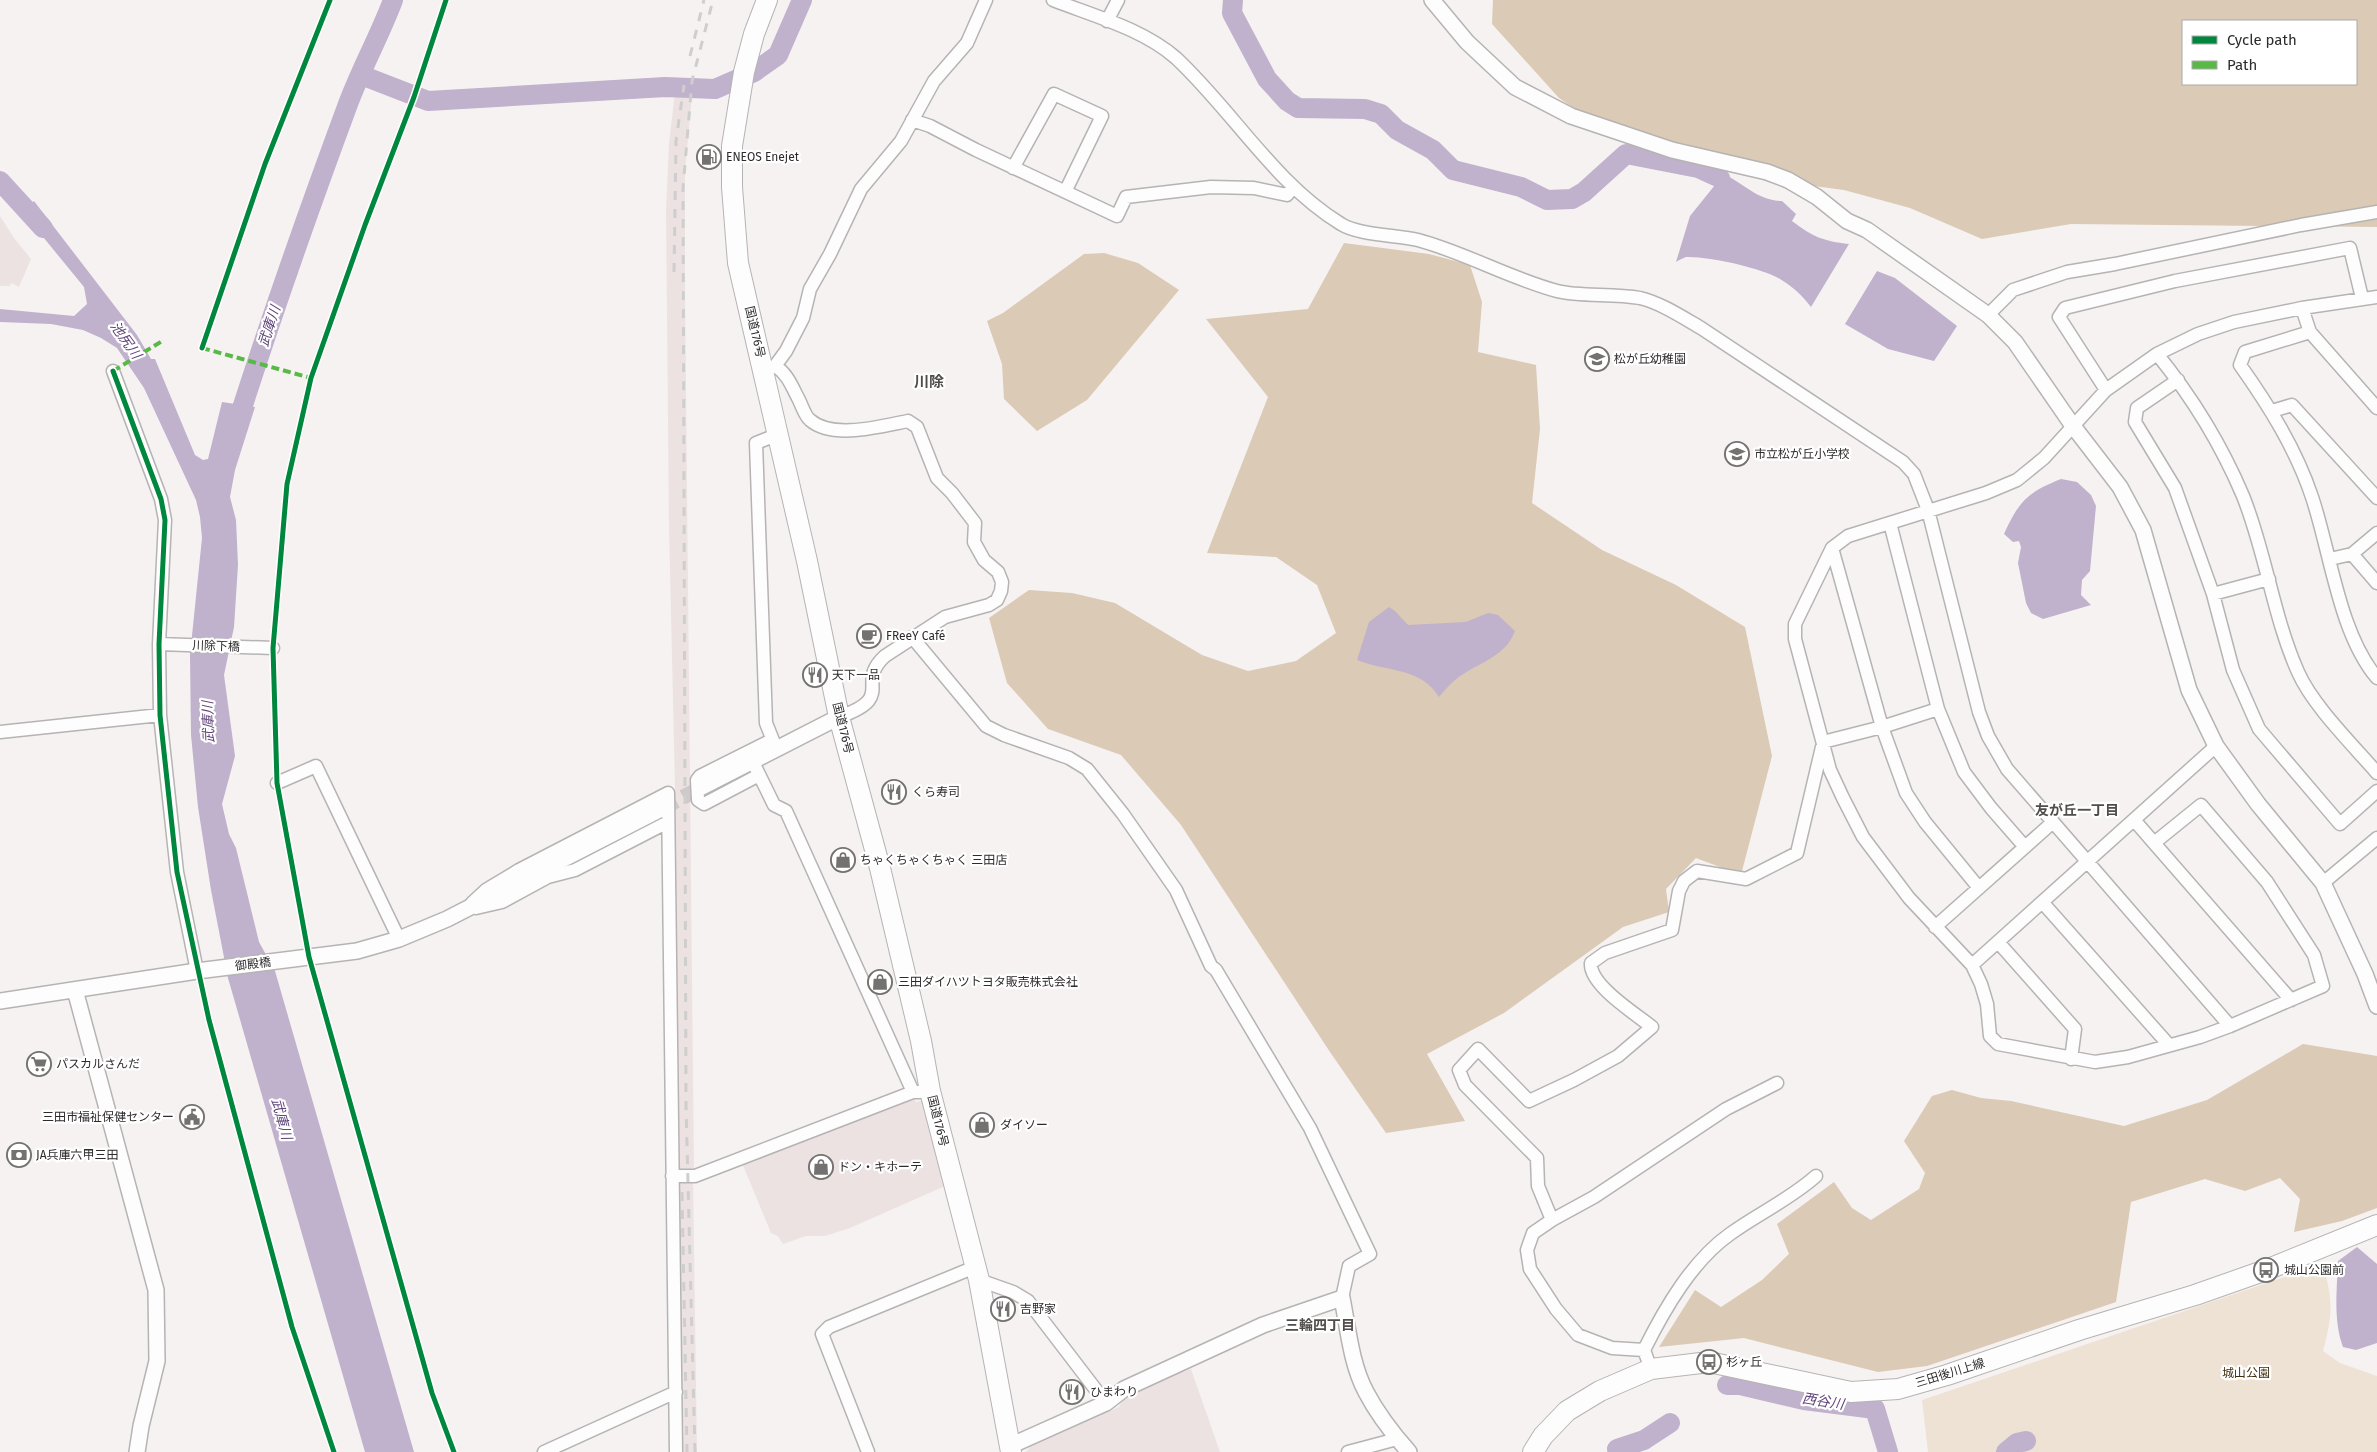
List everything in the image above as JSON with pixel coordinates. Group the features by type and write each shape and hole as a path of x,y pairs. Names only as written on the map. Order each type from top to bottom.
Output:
{"main road":[{"name":"国道176号","path":"767,0 754,34 743,79 732,146 734,228 738,263 769,369 779,434 839,717 906,975 921,1092 977,1273 1006,1450"},
{"name":"三田後川上線","path":"1533,1452 1543,1436 1568,1412 1600,1391 1651,1369 1709,1362 1851,1392 1898,1389 1947,1375 2079,1330 2195,1295 2266,1270 2377,1225"}],"street":[{"path":"759,774 704,804 698,800 697,780 700,776 859,710 869,703 873,696 872,674 877,663 912,637 945,617 989,605 997,600 1001,591 1002,582 998,572 984,560 974,542 975,523 937,478 917,427 908,421 867,429 834,430 821,427 809,420 786,375 769,369 786,351 802,318 810,289 830,254 861,188 901,141 934,81 967,43 986,0"},
{"path":"1053,0 1152,41 1175,58 1217,100 1293,187 1342,226 1418,240 1472,259 1508,276 1559,291 1641,298 1669,310 1701,328 1903,462 1914,474 1928,510 1979,712 1988,736 2007,769 2230,1026"},
{"path":"1107,21 1118,0"},
{"path":"1432,0 1467,42 1515,87 1571,116 1672,150 1767,172 1788,180 1817,197 1847,221 1867,230 1988,315 2015,342 2073,426 2120,487 2139,522 2167,607 2189,690 2216,746 2258,804 2323,883 2365,974 2377,1006"},
{"path":"1013,168 1054,94 1077,103 1102,116 1066,190"},
{"path":"912,120 930,126 1013,168 1066,190 1117,216 1126,197 1211,187 1254,188 1287,195 1293,187"},
{"path":"1988,315 2013,290 2067,272 2115,264 2301,225 2377,212"},
{"path":"2106,390 2059,317 2065,308 2175,281 2350,248 2371,300 2302,308 2234,322 2198,334 2157,354 2106,390 2044,458 2017,480 1986,493 1848,536 1832,548 1795,624 1795,639 1830,770 1863,837 1909,898 1972,965 1981,984 1987,1004 1988,1030 1992,1040 1998,1044 2095,1062 2128,1057 2168,1044 2200,1037 2323,986 2314,955 2267,882 2201,805 2154,843"},
{"path":"2302,308 2310,332 2377,408"},
{"path":"2310,332 2246,352 2240,364 2272,411 2295,456 2312,497 2352,638 2365,664 2377,678"},
{"path":"2157,354 2178,380 2209,427 2243,496 2269,579 2282,631 2299,674 2321,708 2377,774"},
{"path":"113,371 155,483 165,520 159,644 160,715 177,872 197,971"},
{"path":"2178,380 2137,408 2135,422 2175,488 2213,594 2233,670 2259,729 2340,824 2377,791"},
{"path":"2272,411 2292,405 2377,498"},
{"path":"774,744 766,723 756,443 779,434"},
{"path":"1890,523 1938,708 1964,772 1991,808 2025,847"},
{"path":"2330,559 2352,554 2377,533"},
{"path":"1832,548 1882,727 1906,793 1924,822 1979,888"},
{"path":"2352,554 2377,583"},
{"path":"2213,594 2269,579"},
{"path":"912,637 986,726 1004,735 1069,758 1087,768 1123,814 1176,890 1211,966 1216,970 1310,1128 1370,1254 1349,1266 1342,1298 1358,1373 1366,1392 1397,1439 1409,1452"},
{"name":"川除下橋","path":"159,644 272,648"},
{"path":"1823,742 1882,727 1938,708"},
{"path":"0,732 160,715"},
{"path":"1552,1220 1538,1186 1536,1158 1465,1085 1459,1070 1478,1050 1529,1101 1574,1080 1618,1056 1652,1027 1608,992 1595,979 1590,970 1591,964 1605,953 1672,930 1679,891 1684,881 1697,871 1746,879 1797,853 1823,742"},
{"path":"702,787 752,760 774,744"},
{"path":"1972,965 2135,821 2216,746"},
{"path":"672,1176 695,1176 921,1092 790,818 786,811 774,804 752,760"},
{"path":"277,784 316,766 399,939"},
{"path":"464,911 486,890 518,870 668,793 666,815 672,1054 676,1452"},
{"name":"御殿橋","path":"0,1001 197,971 357,951 425,930 666,815"},
{"path":"2135,821 2291,1000"},
{"path":"1935,927 2053,822"},
{"path":"2323,883 2377,838"},
{"path":"2043,903 2168,1044"},
{"path":"1998,942 2075,1029 2071,1059"},
{"path":"75,990 156,1290 157,1361 136,1452"},
{"path":"1644,1350 1612,1348 1578,1335 1542,1289 1530,1269 1527,1250 1533,1233 1552,1220 1594,1197 1726,1110 1777,1083"},
{"path":"1651,1369 1644,1350 1660,1317 1703,1260 1730,1234 1796,1193 1816,1176"},
{"path":"868,1452 822,1334 829,1327 977,1273 1028,1301 1106,1403"},
{"path":"1006,1450 1106,1403 1124,1389 1263,1325 1342,1298"},
{"path":"544,1452 676,1392"},
{"path":"1348,1452 1362,1450 1397,1439"}],"shaded area":[{"path":"1493,0 2377,0 2377,227 2071,224 1982,239 1910,208 1844,190 1776,181 1706,165 1640,153 1559,98 1492,24"},
{"path":"675,92 692,94 685,171 685,291 694,1172 678,1172 674,1014 675,788 669,526 666,210 669,143"},
{"path":"0,216 14,238 31,259 19,287 11,283 10,286 0,286"},
{"path":"1344,243 1429,254 1470,265 1482,302 1478,352 1536,365 1540,429 1532,503 1602,550 1676,585 1745,627 1772,756 1741,875 1696,858 1666,889 1669,912 1623,927 1504,1013 1427,1054 1465,1121 1386,1133 1330,1052 1181,825 1121,755 1048,729 1007,683 989,618 1029,590 1072,593 1115,603 1202,655 1248,671 1296,661 1336,633 1317,585 1276,557 1207,553 1268,397 1206,319 1308,309"},
{"path":"1104,253 1138,263 1179,290 1087,400 1037,431 1004,399 1002,364 987,321 1003,313 1084,254"},
{"path":"2303,1044 2377,1056 2377,1208 2342,1221 2294,1232 2300,1199 2280,1178 2245,1191 2205,1179 2131,1202 2116,1302 1927,1366 1878,1372 1744,1338 1659,1347 1695,1290 1721,1307 1762,1280 1789,1254 1777,1224 1834,1182 1852,1208 1871,1220 1919,1189 1925,1173 1904,1141 1932,1096 1952,1090 1981,1098 2011,1101 2124,1126 2207,1100"},
{"path":"913,1098 916,1102 925,1100 945,1186 850,1228 825,1236 806,1236 783,1244 778,1236 771,1233 742,1163"},
{"path":"693,1180 697,1452 683,1452 676,1271 675,1181"},
{"path":"1191,1369 1220,1452 1026,1452 1030,1447 1119,1407 1126,1394 1141,1386"}],"green space":[{"name":"城山公園","path":"2323,1264 2329,1288 2330,1317 2323,1351 2340,1363 2377,1376 2377,1452 1928,1452 1922,1400"}],"water":[{"path":"1714,170 1723,173 1763,197 1782,201 1796,214 1792,221 1812,235 1825,240 1849,244 1811,307 1789,285 1761,271 1707,258 1686,257 1676,262 1690,216 1715,185"},
{"path":"34,201 137,335 151,359 155,359 195,455 203,460 208,459 222,402 255,407 235,470 230,497 236,520 238,565 234,627 224,675 235,756 222,804 229,834 236,848 259,942 275,971 414,1452 365,1452 228,978 211,890 198,807 191,735 190,655 202,538 196,500 144,388 117,348 83,330 51,324 0,322 0,309 74,316 87,304 84,287 39,232 21,214"},
{"path":"1877,271 1895,278 1957,326 1934,361 1888,349 1845,324"},
{"path":"2061,479 2077,482 2091,495 2096,506 2090,571 2082,580 2081,595 2091,605 2043,619 2031,613 2026,603 2018,563 2021,547 2019,541 2013,542 2004,534 2015,513 2032,493"},
{"path":"1389,607 1408,625 1466,622 1488,613 1498,615 1515,631 1504,648 1455,680 1439,697 1423,680 1413,675 1357,660 1369,622"},
{"path":"2357,1247 2377,1264 2377,1343 2356,1350 2343,1347 2338,1326 2336,1304 2338,1261"}],"waterway":[{"name":"武庫川","path":"235,430 333,145 353,91 393,0"},
{"path":"361,75 428,101 665,87 715,89 754,72 778,55 802,0"},
{"path":"1233,0 1232,13 1267,79 1287,101 1298,108 1365,109 1381,114 1397,130 1433,150 1453,170 1521,187 1547,200 1572,199 1584,192 1626,154 1698,168 1720,178"},
{"name":"池尻川","path":"0,181 43,228"},
{"name":"西谷川","path":"1727,1385 1740,1385 1804,1400 1875,1409 1888,1452"},
{"name":"西谷川","path":"1617,1449 1644,1440 1670,1423"},
{"name":"西谷川","path":"2006,1452 2017,1443 2026,1441"}],"tunnel":[{"path":"663,808 702,787"}],"railway":[{"path":"690,56 704,0"},
{"path":"695,1452 686,1106 683,188 692,81 713,0"},
{"path":"674,272 676,141 684,85"},
{"path":"682,1192 687,1452"}],"marked path":[{"path":"113,371 164,340"},
{"path":"202,348 311,378"}],"cycle path":[{"path":"202,348 265,164 330,0"},
{"path":"446,0 414,97 365,225 311,378 287,484 273,648 277,783 309,957 432,1393 454,1452"},
{"path":"113,371 161,499 165,520 159,644 160,715 177,872 209,1020 292,1327 334,1452"}],"place":[{"name":"ENEOS Enejet","path":"709,157"},
{"name":"松が丘幼稚園","path":"1597,359"},
{"name":"市立松が丘小学校","path":"1737,454"},
{"name":"FReeY Café","path":"869,636"},
{"name":"天下一品","path":"815,675"},
{"name":"くら寿司","path":"894,792"},
{"name":"ちゃくちゃくちゃく 三田店","path":"843,860"},
{"name":"三田ダイハツトヨタ販売株式会社","path":"880,982"},
{"name":"パスカルさんだ","path":"39,1064"},
{"name":"三田市福祉保健センター","path":"192,1117"},
{"name":"ダイソー","path":"982,1125"},
{"name":"JA兵庫六甲三田","path":"19,1155"},
{"name":"ドン・キホーテ","path":"821,1167"},
{"name":"城山公園前","path":"2266,1270"},
{"name":"吉野家","path":"1003,1309"},
{"name":"杉ヶ丘","path":"1709,1362"},
{"name":"ひまわり","path":"1072,1392"}],"district":[{"name":"川除","path":"929,382"},
{"name":"友が丘一丁目","path":"2077,810"},
{"name":"三輪四丁目","path":"1320,1325"}]}
